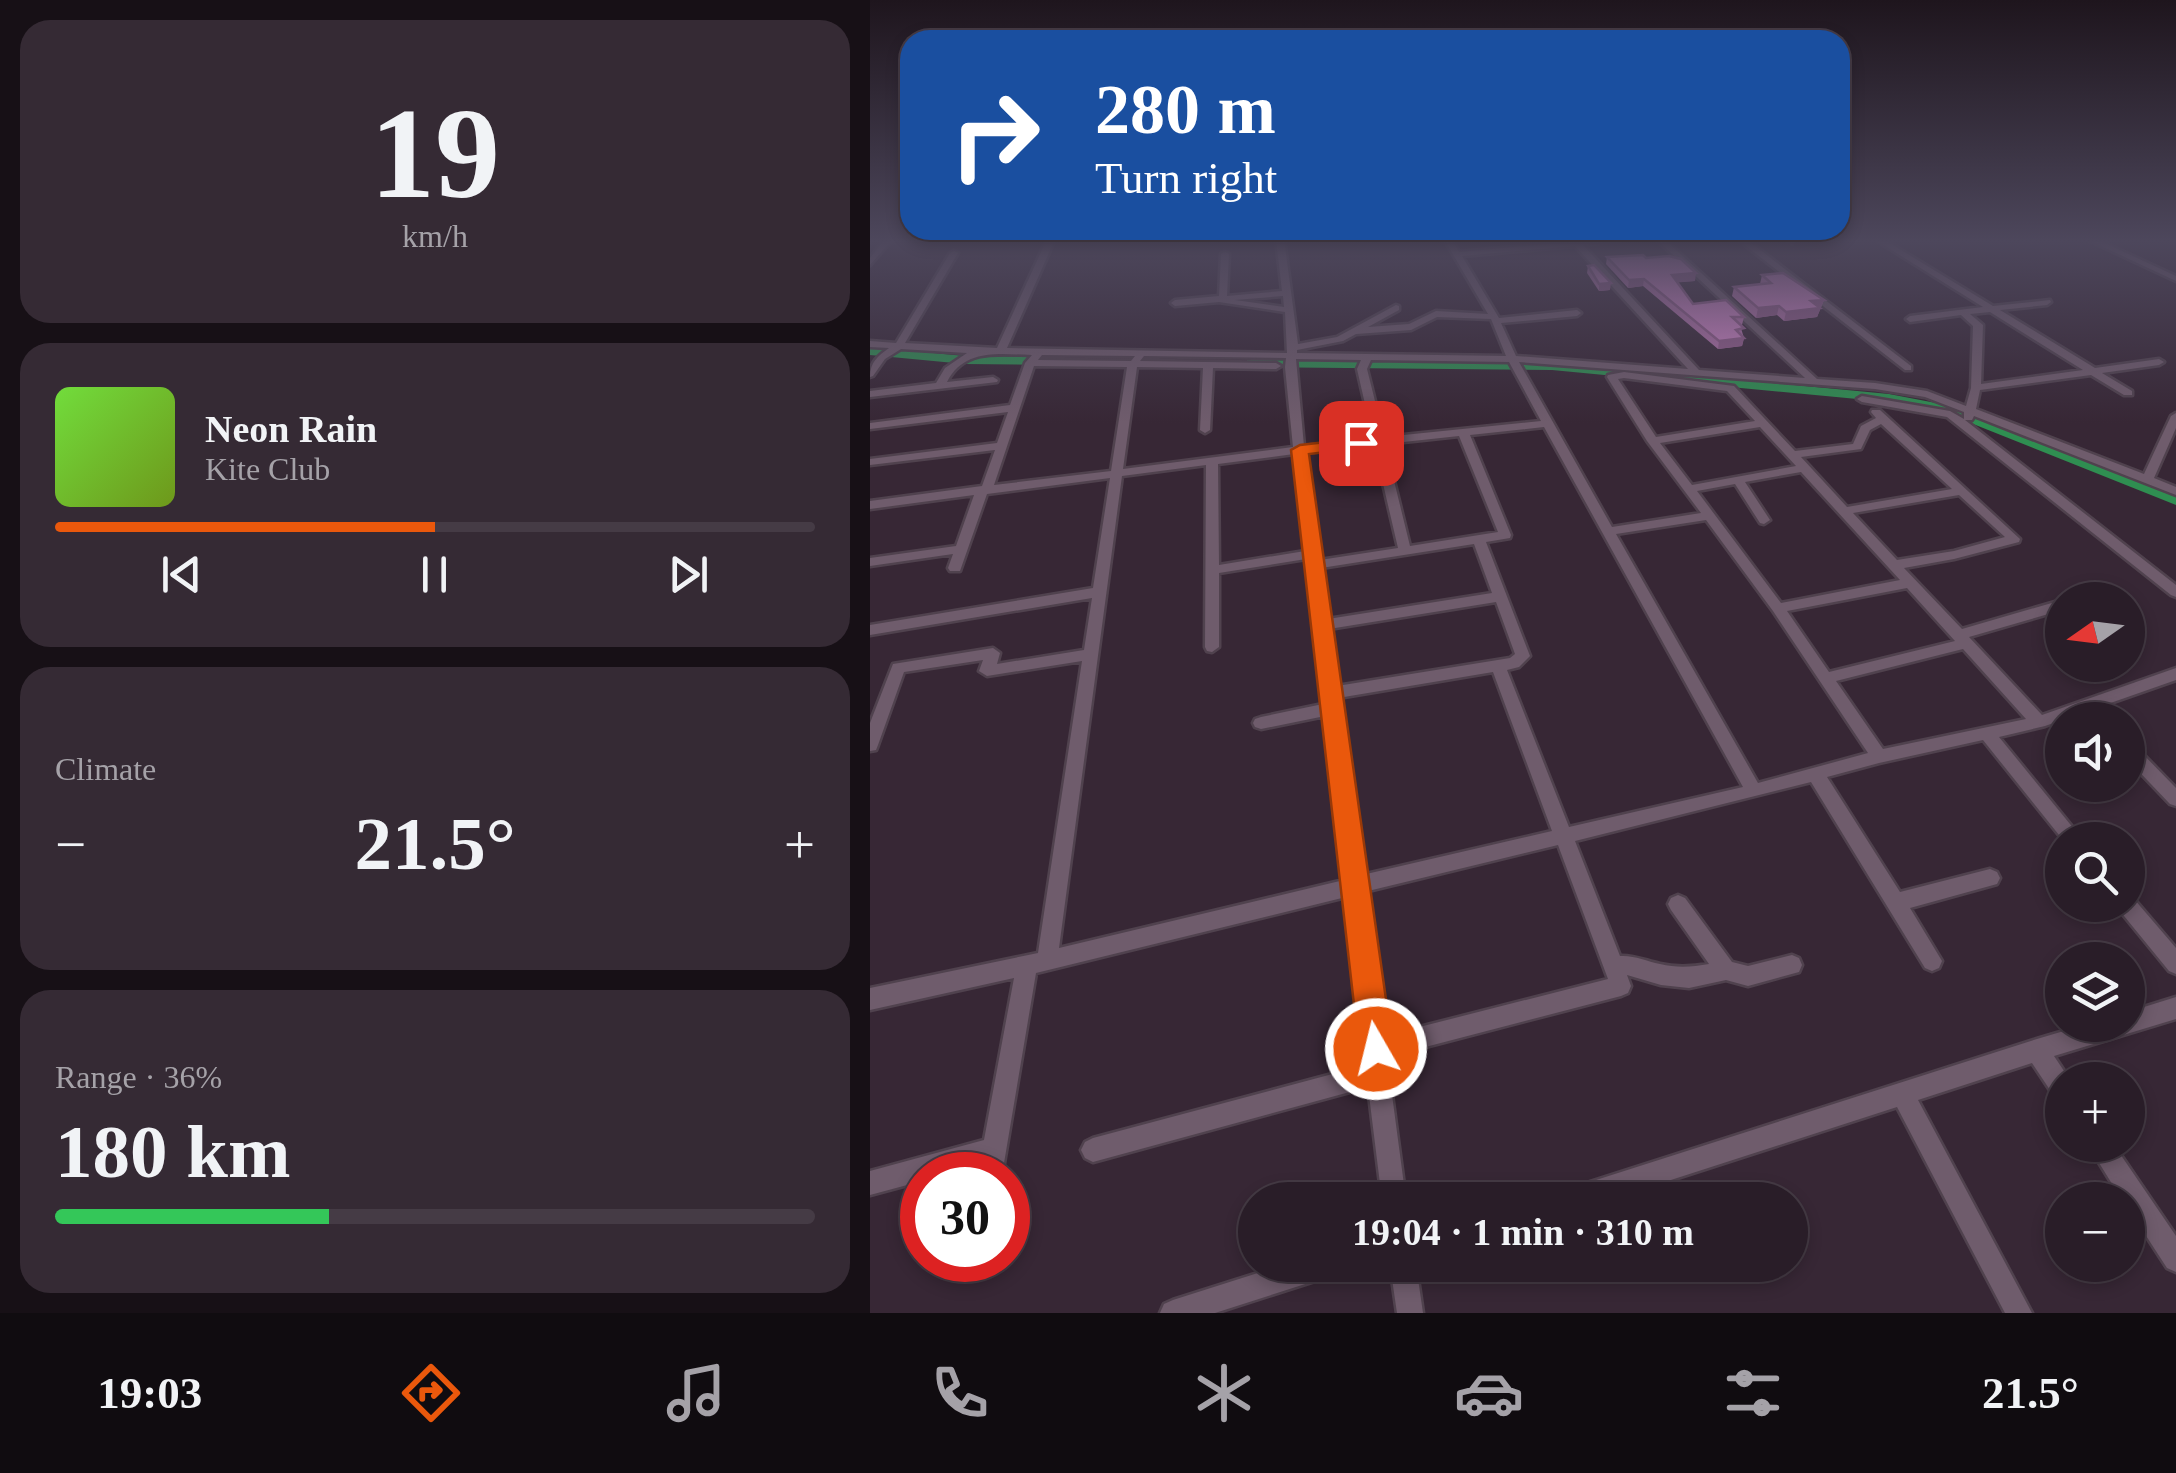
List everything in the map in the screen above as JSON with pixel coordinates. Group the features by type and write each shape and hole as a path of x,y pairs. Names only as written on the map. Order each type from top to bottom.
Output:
{"street":[{"path":"870,374 891,351 924,300"},
{"path":"1001,351 1024,300"},
{"path":"1175,303 1201,300"},
{"path":"1226,300 1288,310"},
{"path":"1286,300 1300,450 1392,1182"},
{"path":"1484,300 1515,364 1754,791"},
{"path":"1631,300 1694,370"},
{"path":"1727,300 1814,380"},
{"path":"1820,300 1908,368"},
{"path":"1976,300 2128,393"},
{"path":"1910,319 2047,302"},
{"path":"1138,359 1208,366 1291,358 1356,332 1396,308"},
{"path":"1962,312 1978,325 1976,388 1969,418"},
{"path":"1356,332 1411,327 1436,314 1495,319 1578,313"},
{"path":"870,344 891,351 968,356 1001,351 1035,357 1291,358 1365,363 1515,364 1613,371 1694,370 1927,394 1969,418 2176,592"},
{"path":"940,386 948,370 968,356"},
{"path":"955,568 1035,357"},
{"path":"870,1182 994,1150 1037,963 1090,654 1116,472 1138,359"},
{"path":"1976,388 2159,362"},
{"path":"1365,363 1405,551"},
{"path":"1205,430 1208,366"},
{"path":"1613,371 1730,388 2039,722"},
{"path":"1613,371 1653,441 1778,608 1879,756"},
{"path":"870,394 992,380"},
{"path":"1894,565 1954,556 2014,539 1862,400 1969,418 2176,491"},
{"path":"870,426 1014,408"},
{"path":"2148,480 2176,416"},
{"path":"1793,454 1857,446 1865,428 1882,418"},
{"path":"870,505 1212,460 1548,423"},
{"path":"1653,441 1764,423"},
{"path":"1212,570 1405,551 1505,535 1463,432"},
{"path":"870,462 1002,446"},
{"path":"1212,460 1212,646"},
{"path":"1688,489 1805,468"},
{"path":"1738,480 1764,520"},
{"path":"1844,511 1961,491"},
{"path":"1609,531 1708,516"},
{"path":"1261,722 1333,701 1514,663 1523,656 1480,539"},
{"path":"870,562 961,549"},
{"path":"1778,608 1910,583"},
{"path":"870,630 1099,592"},
{"path":"1323,626 1502,596"},
{"path":"1826,678 2045,611"},
{"path":"870,745 898,668 993,652 987,671 1090,654"},
{"path":"1094,1150 1620,986 1498,666"},
{"path":"2096,702 2174,677"},
{"path":"870,999 1037,963 1817,776 1879,756 2045,720"},
{"path":"1987,734 2059,822"},
{"path":"2145,767 2176,799"},
{"path":"1817,776 1932,962"},
{"path":"1897,902 1990,878"},
{"path":"1678,904 1726,970"},
{"path":"2141,922 2176,964"},
{"path":"1613,966 1630,965 1660,975 1688,978 1726,970 1748,976 1792,965"},
{"path":"2145,1017 2176,1008"},
{"path":"1626,1182 2064,1042"},
{"path":"2037,1050 2045,1062"},
{"path":"1902,1094 2019,1313"},
{"path":"2111,1162 2176,1260"},
{"path":"1174,1313 1271,1282"},
{"path":"1406,1282 1410,1313"}],"building":[{"path":"1670,300 1690,300 1693,304 1726,300 1744,317 1732,317 1744,328 1736,330 1744,338 1719,341"},
{"path":"1749,300 1820,300 1811,301 1820,308 1786,312 1779,306 1758,308"}],"waterway":[{"path":"870,351 965,360 1053,361"},
{"path":"1252,363 1552,366 1889,398 1952,410 2176,500"}],"route":[{"path":"1361,443 1300,450 1376,1049"}]}
